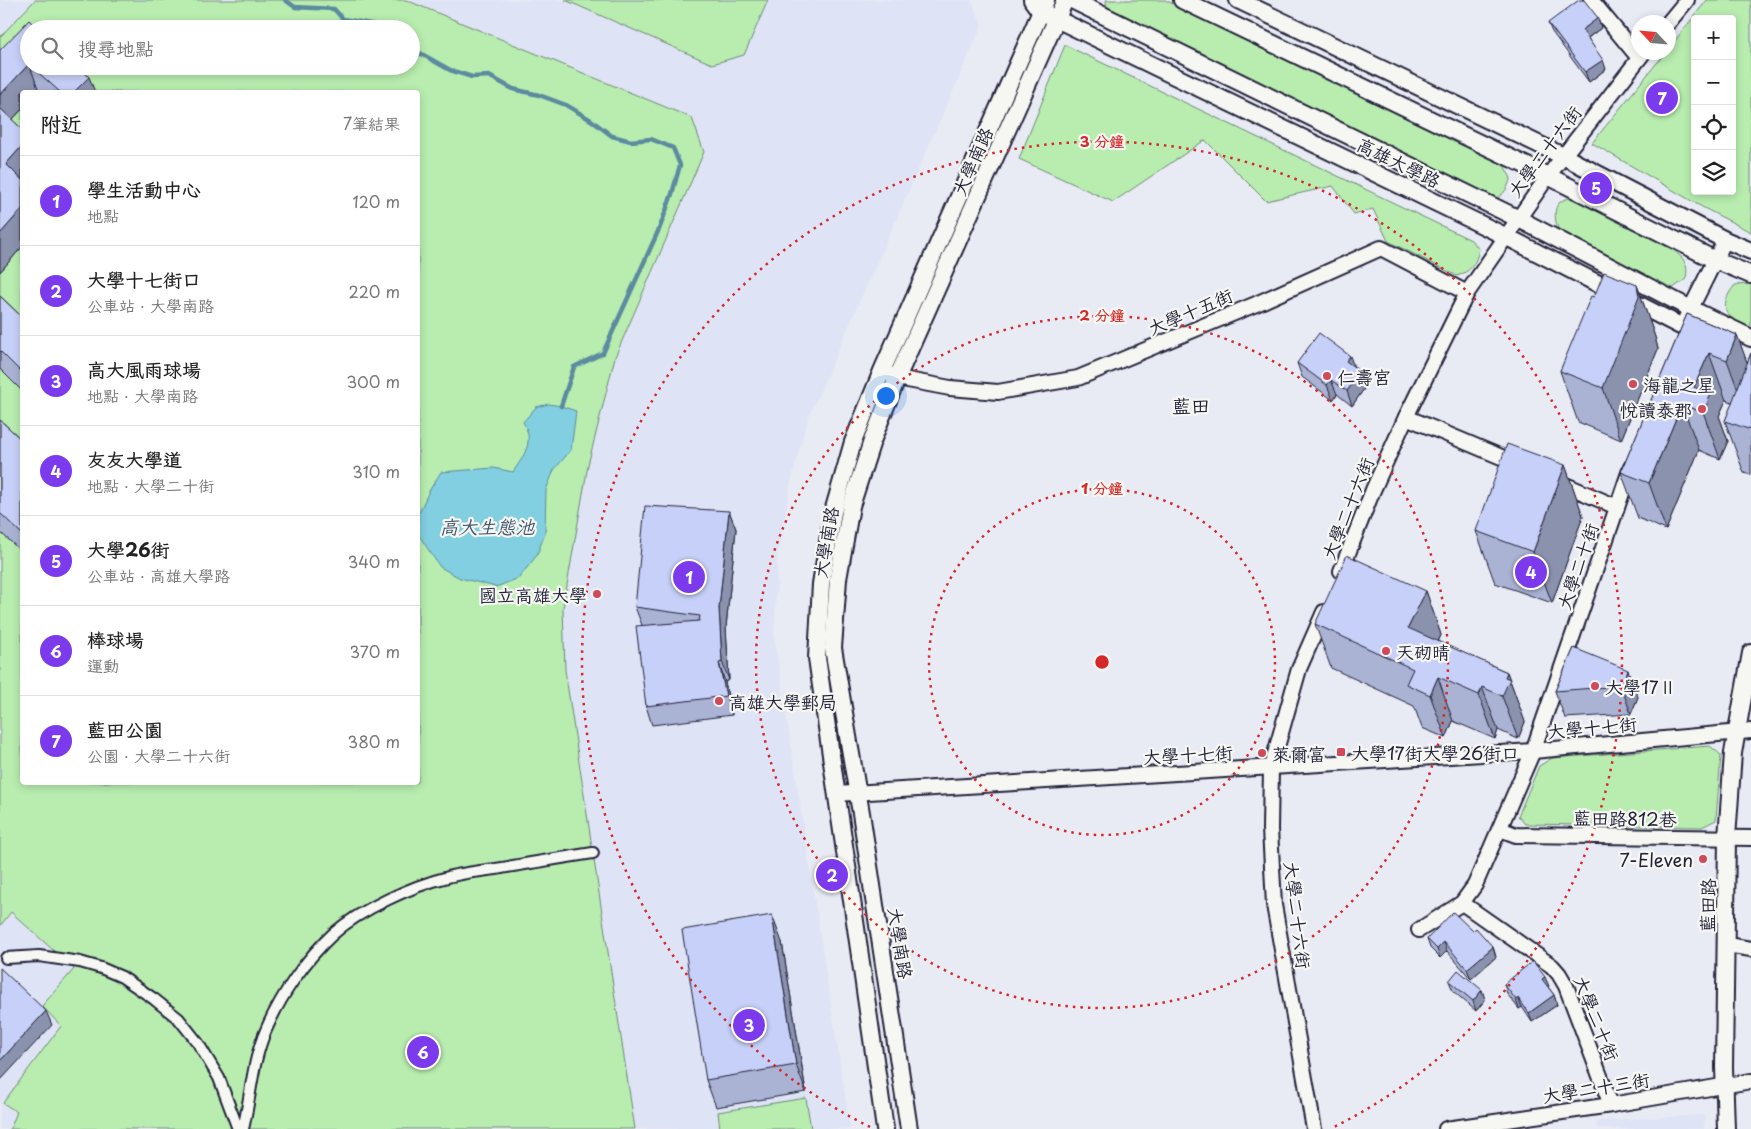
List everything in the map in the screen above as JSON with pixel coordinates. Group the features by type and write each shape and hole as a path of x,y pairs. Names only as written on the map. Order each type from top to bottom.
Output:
{"street":[{"name":"大學南路","path":"909,1129 858,792 833,648 838,579 851,506 872,441 897,378 1065,0"},
{"name":"高雄大學路","path":"1072,0 1517,218 1691,309 1751,338"},
{"path":"1182,0 1548,176 1715,260 1751,275"},
{"path":"1238,0 1563,156 1725,240 1751,251"},
{"path":"1591,0 1631,43"},
{"path":"1675,15 1687,0"},
{"name":"大學南路","path":"885,1129 817,658 821,584 832,512 853,442 1039,4"},
{"name":"高雄大學路","path":"1039,4 1056,19 1505,236 1679,334 1715,343"},
{"name":"大學二十六街","path":"1335,585 1373,490 1406,417 1467,293 1517,218 1638,60"},
{"path":"1679,334 1725,240"},
{"name":"大學十五街","path":"882,370 897,378 950,388 998,392 1078,378 1256,304 1381,248 1467,293"},
{"path":"1406,417 1617,507"},
{"name":"大學二十街","path":"1419,930 1462,904 1475,885 1533,751 1637,451"},
{"name":"大學二十六街","path":"1314,1129 1274,905 1270,829 1271,768 1299,669 1327,603"},
{"name":"藍田路","path":"1726,1129 1727,838 1733,753 1744,732 1751,653"},
{"name":"大學十七街","path":"836,794 1533,751 1744,732"},
{"name":"藍田路812巷","path":"1500,829 1516,835 1751,838"},
{"path":"243,1129 248,1109 252,1071 266,1030 286,993 310,959 334,934 364,912 423,884 450,876 594,853"},
{"name":"大學二十街","path":"1462,904 1552,966 1559,974 1566,986 1611,1105"},
{"path":"1727,945 1751,949"},
{"path":"6,958 39,956 80,962 122,977 154,999 179,1019 198,1043 219,1078 238,1129"},
{"name":"大學二十三街","path":"1446,1129 1611,1105 1751,1081"}],"shaded area":[{"name":"國立高雄大學","path":"0,0 971,0 982,25 808,418 792,477 778,552 774,636 850,1129 0,1129"},
{"path":"1704,1115 1704,1129 1597,1129 1597,1121"}],"green space":[{"path":"35,0 406,0 692,118 704,152 615,357 588,465 563,608 565,670 635,1129 10,1129 17,1112 3,1103 61,1026 42,1006 74,969 11,912 0,926 0,37"},
{"path":"565,0 768,0 744,55 712,64"},
{"path":"1106,0 1165,0 1503,164 1511,178 1508,185 1503,193 1494,199 1112,14 1107,7"},
{"path":"1707,0 1751,0 1751,232 1702,207 1592,143 1659,60 1676,60 1676,39 1691,20 1691,195 1736,195 1736,15 1695,15"},
{"path":"1065,45 1471,240 1479,249 1474,263 1466,272 1457,276 1388,241 1373,209 1354,214 1333,186 1266,201 1205,140 1113,202 1019,159"},
{"path":"1565,199 1580,200 1672,249 1685,262 1687,269 1686,279 1673,288 1658,283 1558,229 1555,218 1556,209"},
{"path":"1751,284 1751,330 1730,317 1725,306 1729,293 1735,285"},
{"path":"1710,746 1721,755 1716,820 1702,827 1525,824 1518,816 1539,766 1552,758"},
{"path":"806,1098 811,1129 720,1129 718,1112"}],"water":[{"name":"高大生態池","path":"549,404 576,411 571,450 554,470 546,490 545,533 537,555 519,578 496,587 460,578 440,567 420,537 420,511 441,472 494,468 513,472 527,448 528,436 523,422 536,407"}],"building":[{"path":"1579,0 1584,0 1598,18 1582,30 1603,60 1585,72 1548,23"},
{"path":"20,29 20,74 0,95 0,50"},
{"path":"41,75 87,75 89,77 76,90 58,90"},
{"path":"0,108 20,127 20,148 6,164 20,178 20,211 0,234"},
{"path":"1604,272 1637,285 1639,297 1603,388 1560,371 1591,296 1594,297"},
{"path":"0,296 20,315 20,371 0,351"},
{"path":"1687,314 1737,335 1727,360 1709,353 1694,387 1711,394 1703,413 1682,404 1649,483 1621,472"},
{"path":"1319,333 1350,356 1346,361 1361,372 1347,391 1331,380 1327,385 1297,363"},
{"path":"1751,353 1751,430 1725,421"},
{"path":"0,420 20,438 20,532 0,513"},
{"path":"1507,444 1565,465 1533,552 1476,531"},
{"path":"645,506 729,511 719,608 722,662 719,663 726,696 646,706 636,626 699,621 700,616 635,607"},
{"path":"1347,555 1426,591 1408,628 1507,672 1505,677 1510,679 1502,696 1482,687 1479,695 1438,677 1430,695 1406,684 1413,669 1315,624"},
{"path":"1574,648 1628,670 1621,686 1555,691"},
{"path":"1453,912 1473,931 1476,928 1493,947 1467,969 1444,942 1437,949 1427,939"},
{"path":"772,915 796,1065 706,1080 682,930"},
{"path":"1533,961 1545,977 1542,979 1554,995 1529,1013 1504,984"},
{"path":"0,968 46,1011 0,1061"},
{"path":"1458,970 1482,990 1473,1001 1449,981"}],"waterway":[{"path":"285,0 295,7 334,9 343,19 348,20"},
{"path":"420,53 450,70 472,77 489,76 513,89 539,95 566,105 591,120 612,136 631,141 651,139 673,148 680,165 660,227 603,353 574,367 561,406"}],"place":[{"name":"藍田公園","path":"1662,98"},
{"name":"大學26街","path":"1596,188"},
{"name":"仁壽宮","path":"1327,376"},
{"name":"海龍之星","path":"1633,384"},
{"name":"悅讀泰郡","path":"1702,409"},
{"name":"友友大學道","path":"1531,572"},
{"name":"學生活動中心","path":"689,577"},
{"name":"國立高雄大學","path":"597,594"},
{"name":"天砌晴","path":"1386,651"},
{"name":"大學17Ⅱ","path":"1595,686"},
{"name":"高雄大學郵局","path":"719,701"},
{"name":"大學17街大學26街口","path":"1341,752"},
{"name":"萊爾富","path":"1262,753"},
{"name":"7-Eleven","path":"1703,859"},
{"name":"大學十七街口","path":"832,875"},
{"name":"高大風雨球場","path":"749,1025"},
{"name":"棒球場","path":"423,1052"}],"district":[{"name":"藍田","path":"1191,405"}]}
